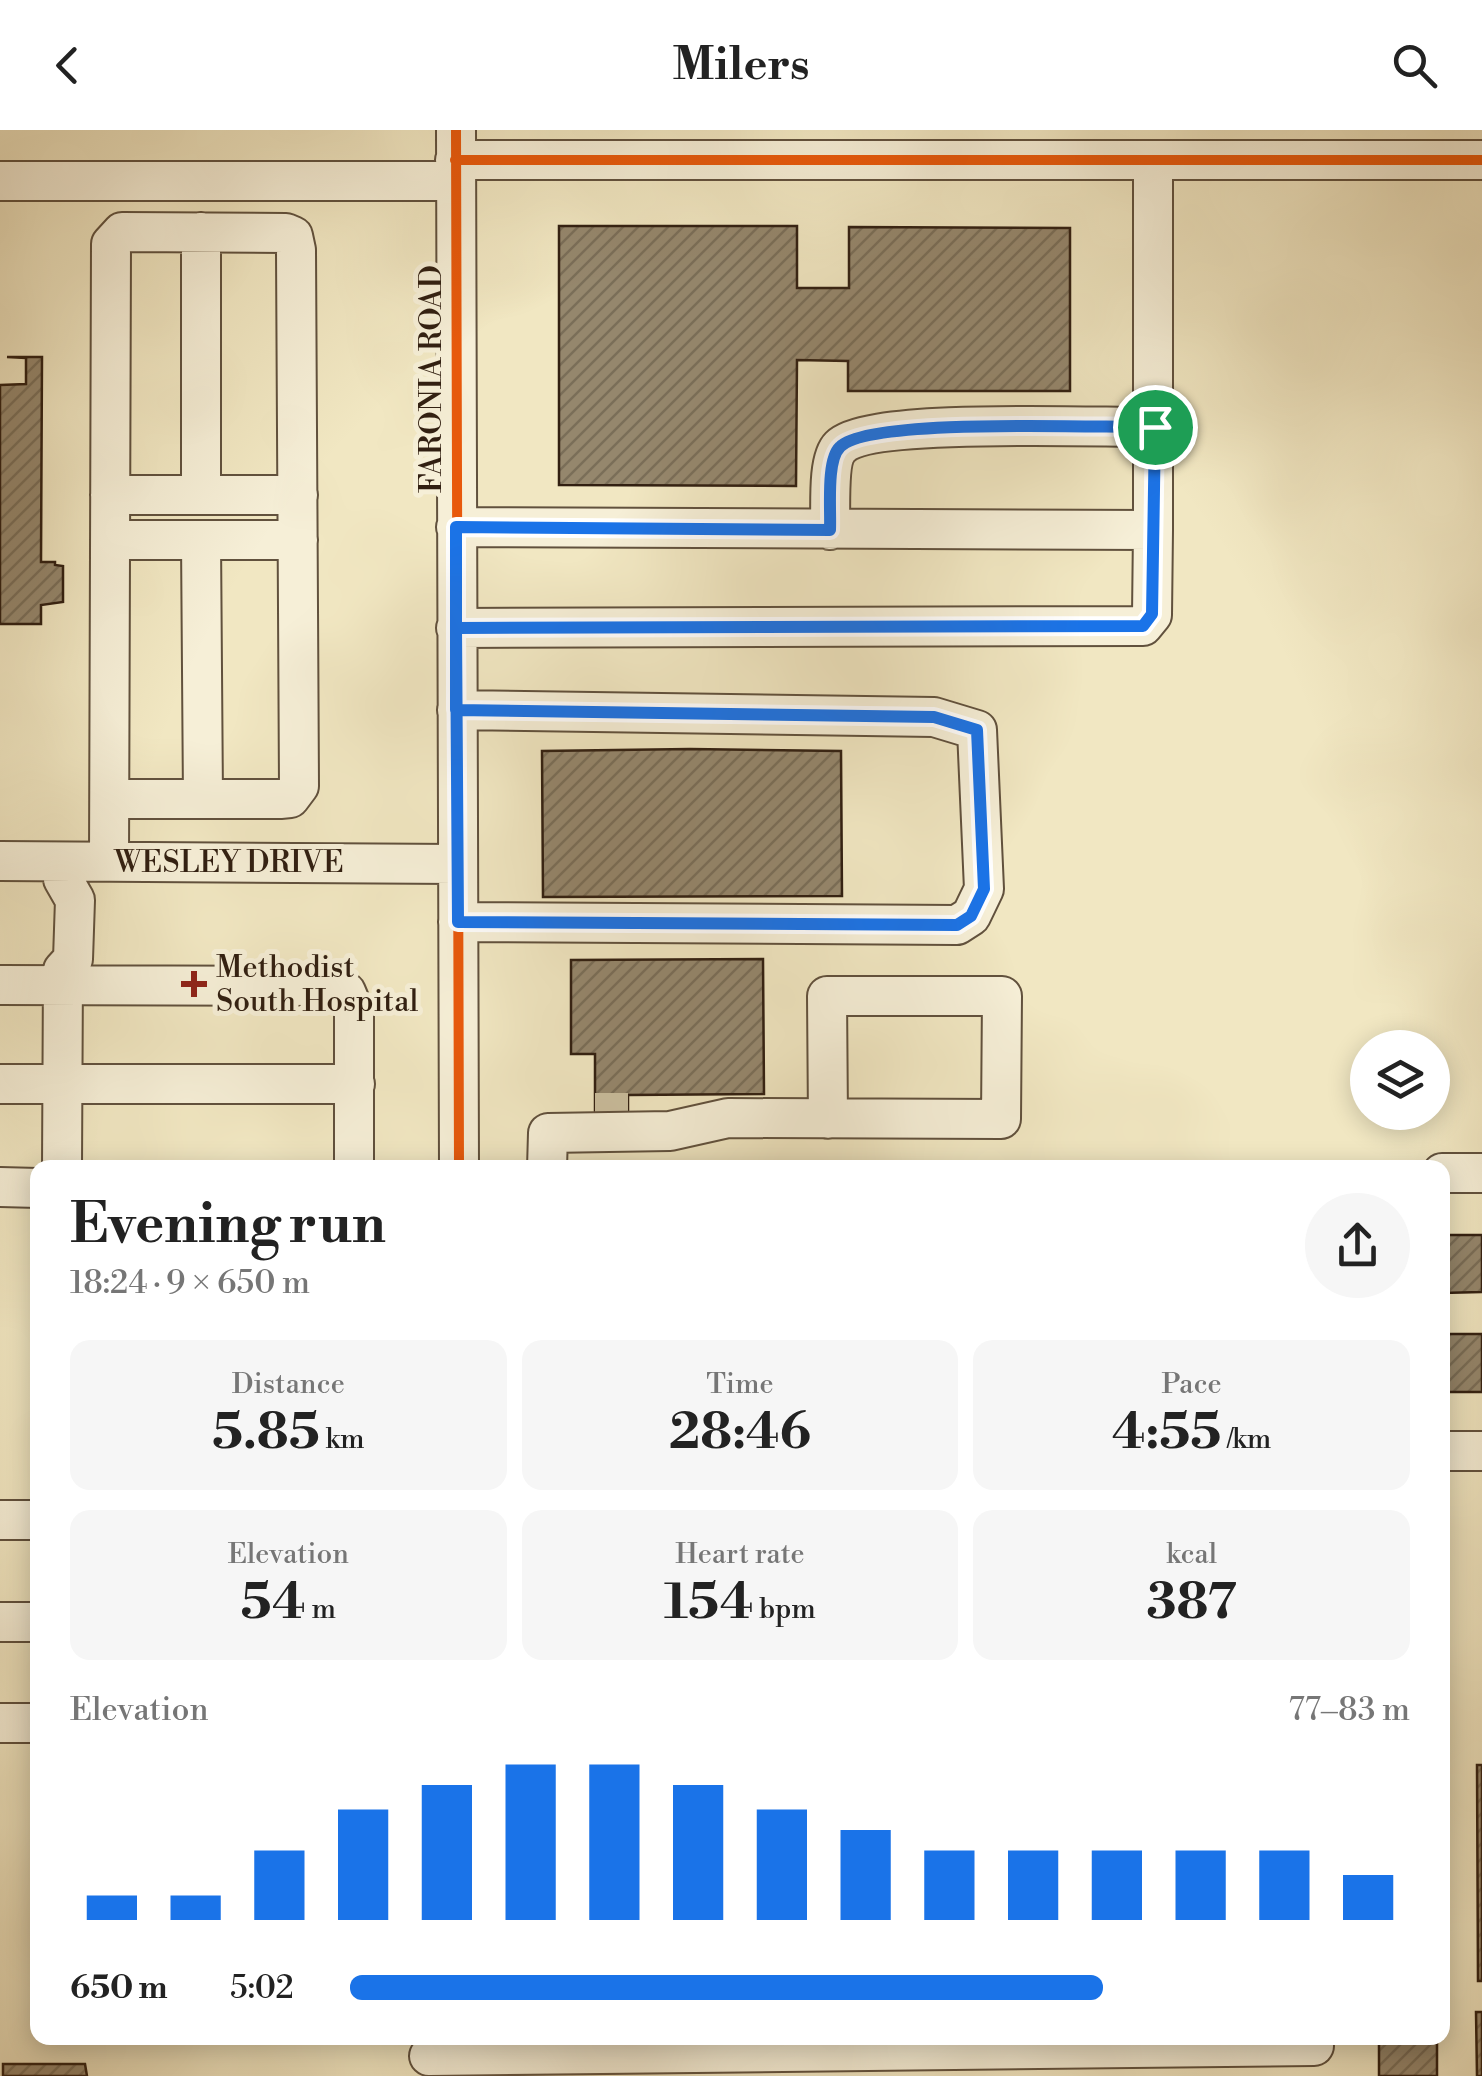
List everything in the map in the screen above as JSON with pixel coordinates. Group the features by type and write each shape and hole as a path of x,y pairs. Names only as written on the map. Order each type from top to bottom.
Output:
{"street":[{"path":"0,181 455,157 1482,160"},
{"name":"FARONIA ROAD","path":"455,157 460,1160"},
{"path":"456,628 1143,626 1152,614 1153,160"},
{"path":"109,861 110,244 122,232 277,232 292,236 296,242 300,781 297,791 290,798 280,799 110,799"},
{"path":"200,232 201,494"},
{"path":"830,530 832,464 839,447 861,435 916,428 1155,427"},
{"path":"110,494 298,494"},
{"path":"456,527 1153,530"},
{"path":"110,540 298,540"},
{"path":"201,540 202,799"},
{"path":"456,710 934,717 977,730 984,889 971,916 957,925 458,922"},
{"name":"WESLEY DRIVE","path":"0,861 63,870 109,861 458,864"},
{"path":"62,1160 63,978 73,959 75,902 63,870"},
{"path":"0,985 63,978 337,987 352,999 354,1011 354,1160"},
{"path":"547,1150 728,1118 828,1119 1001,1119 1002,996 827,996 828,1119"},
{"path":"0,1084 354,1084"},
{"path":"547,1150 612,1112 670,1131"},
{"path":"1450,1173 1482,1172"},
{"path":"0,1188 30,1188"},
{"path":"1450,1451 1482,1450"},
{"path":"0,1520 30,1520"},
{"path":"0,1622 30,1622"},
{"path":"0,1723 30,1723"},
{"path":"429,2056 774,2045 1315,2053"}],"building":[{"path":"559,226 797,226 797,288 849,288 849,227 1070,228 1070,391 848,391 848,361 797,360 796,486 559,485"},
{"path":"7,357 42,357 41,562 63,566 63,602 41,605 41,624 0,624 0,385 26,384 26,358"},
{"path":"542,751 841,751 842,896 543,897"},
{"path":"763,959 764,1094 628,1095 628,1127 595,1127 595,1054 571,1054 571,960"},
{"path":"1450,1235 1482,1235 1482,1292 1450,1293"},
{"path":"1450,1334 1482,1334 1482,1392 1450,1392"},
{"path":"1477,1765 1482,1765 1482,1981 1478,1981"},
{"path":"1476,2012 1482,2012 1482,2076 1477,2076"},
{"path":"1379,2045 1437,2045 1437,2076 1379,2076"},
{"path":"3,2064 85,2064 87,2076 3,2076"}],"tunnel":[{"path":"595,1112 628,1112"}],"cycle path":[{"path":"456,130 459,1160"},
{"path":"455,160 1482,160"}],"place":[{"name":"Methodist South Hospital","path":"194,984"}],"route":[{"path":"1155,427 916,428 861,435 839,447 832,464 830,530 456,527 456,628 456,710 934,717 977,730 984,889 971,916 957,925 458,922 456,710 456,628 1143,626 1152,614 1155,427"}]}
